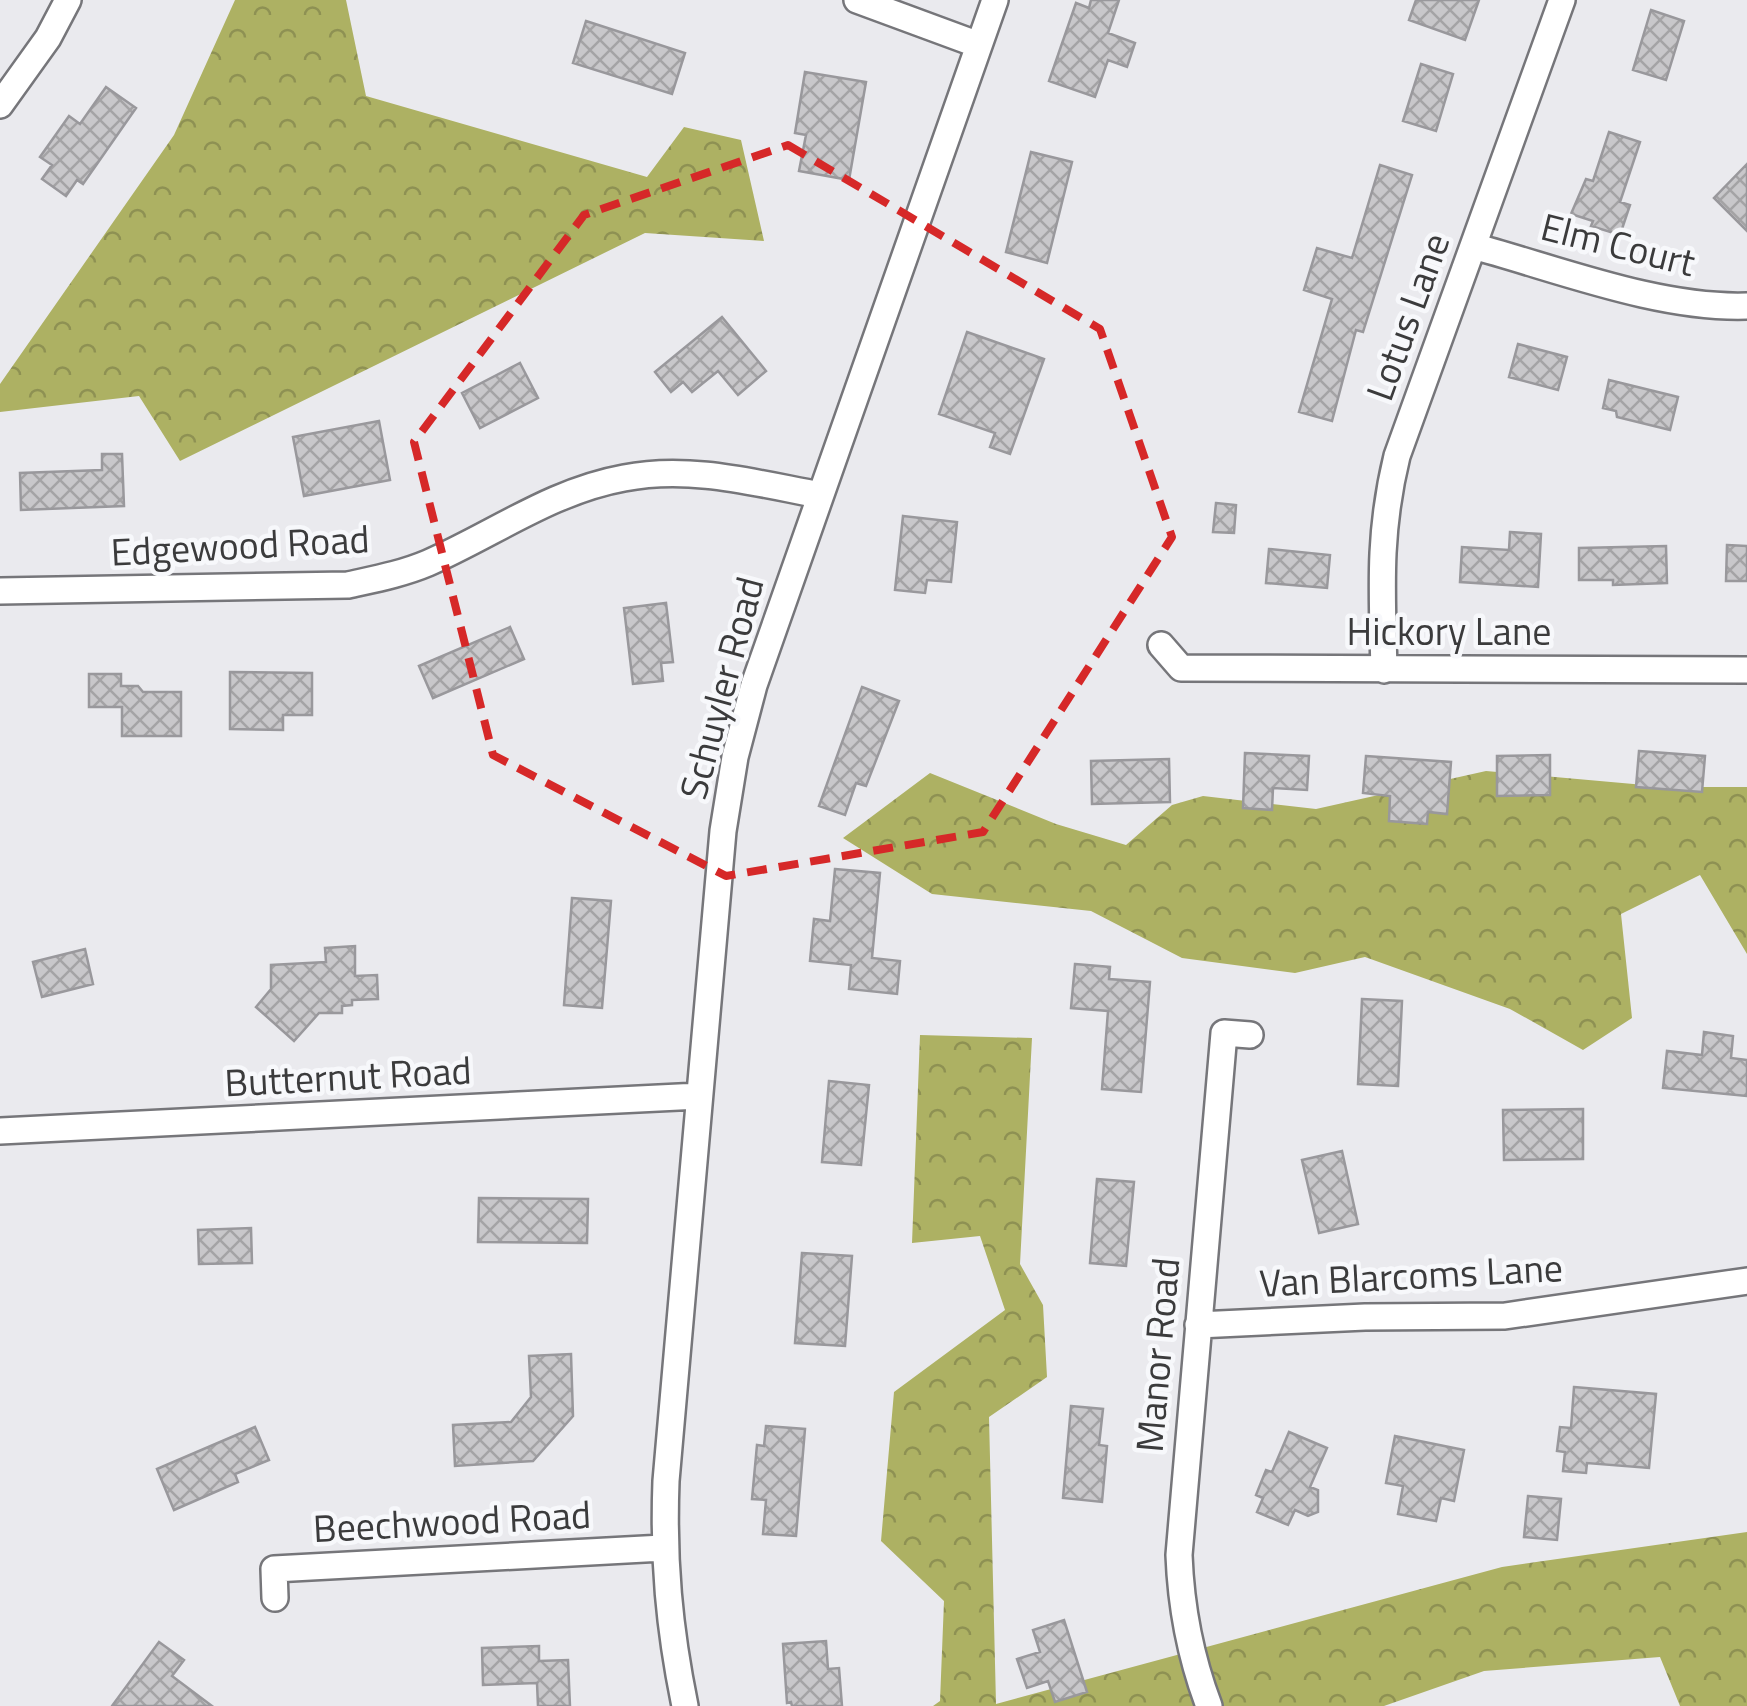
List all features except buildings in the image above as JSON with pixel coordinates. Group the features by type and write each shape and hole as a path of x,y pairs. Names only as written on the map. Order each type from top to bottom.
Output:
{"street":[{"path":"0,104 48,38 68,0"},
{"path":"857,0 979,45"},
{"name":"Schuyler Road","path":"684,1706 671,1641 663,1548 723,830 735,757 754,685 995,0"},
{"name":"Lotus Lane","path":"1384,670 1381,550 1386,500 1397,456 1562,0"},
{"name":"Elm Court","path":"1473,246 1673,301 1716,307 1747,306"},
{"name":"Edgewood Road","path":"0,591 348,585 428,563 554,498 626,477 710,474 820,494"},
{"name":"Hickory Lane","path":"1161,645 1181,668 1747,670"},
{"name":"Manor Road","path":"1209,1706 1187,1635 1179,1554 1224,1032 1250,1035"},
{"name":"Butternut Road","path":"0,1131 699,1096"},
{"name":"Van Blarcoms Lane","path":"1198,1325 1365,1317 1505,1316 1747,1280"},
{"name":"Beechwood Road","path":"275,1598 274,1569 663,1548"}],"highlighted area":[{"path":"788,145 1100,329 1172,537 983,832 726,876 493,755 414,442 584,215"}],"green space":[{"path":"235,0 346,0 366,96 647,177 684,127 741,140 764,241 645,233 180,461 139,396 0,412 0,384 174,135"},
{"path":"1486,771 1667,787 1747,787 1747,954 1700,875 1621,914 1632,1018 1583,1050 1510,1009 1365,957 1295,973 1182,958 1091,911 932,894 843,838 930,773 1056,824 1126,845 1172,805 1203,796 1316,809"},
{"path":"920,1035 1032,1038 1020,1264 1043,1305 1047,1377 989,1417 996,1704 1502,1567 1747,1532 1747,1706 1680,1706 1660,1657 1484,1671 1384,1706 933,1706 940,1701 944,1601 881,1541 894,1392 1005,1310 980,1236 912,1243"}]}
